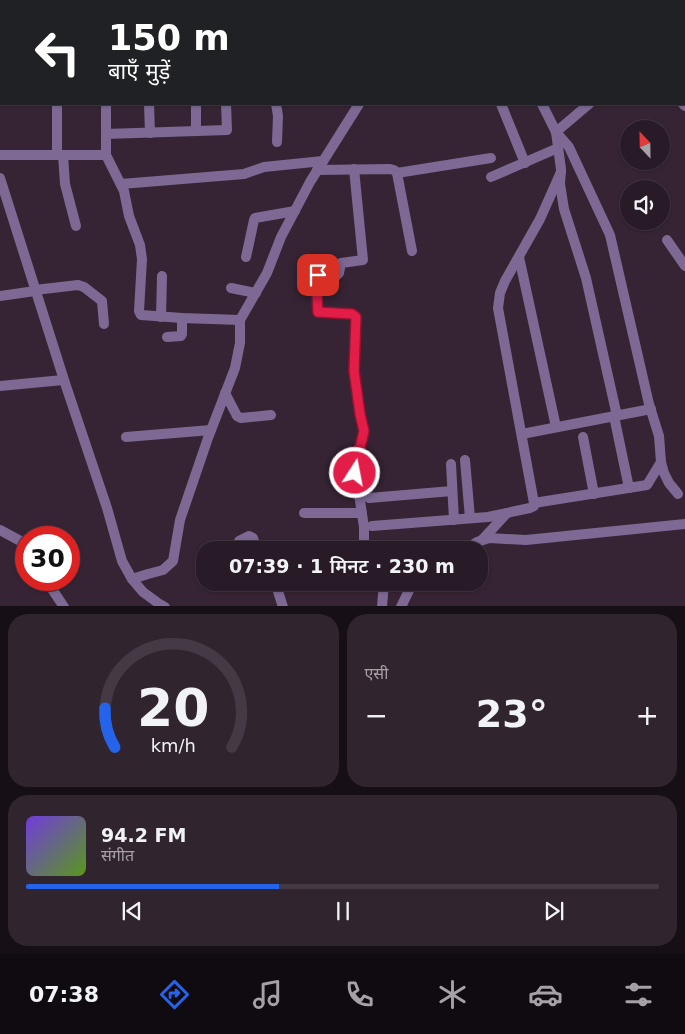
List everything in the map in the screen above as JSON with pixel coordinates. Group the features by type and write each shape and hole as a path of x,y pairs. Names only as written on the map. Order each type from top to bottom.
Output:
{"street":[{"path":"57,105 60,155 76,226"},
{"path":"106,105 106,155 125,194 130,220 141,251 139,311 141,315 240,320"},
{"path":"149,105 150,133"},
{"path":"196,105 196,131"},
{"path":"106,134 227,130 226,105"},
{"path":"276,105 278,116 277,142"},
{"path":"132,579 163,570 173,561 180,520 235,368 240,343 240,320 267,273 281,237 295,211 320,166 358,105"},
{"path":"500,105 526,163"},
{"path":"542,105 556,132 569,147 610,235 659,436 661,462 669,483 678,494"},
{"path":"556,132 588,105"},
{"path":"556,132 564,208 586,278 616,416 629,488"},
{"path":"491,178 558,148"},
{"path":"0,155 106,155"},
{"path":"397,173 491,158"},
{"path":"120,184 244,174 264,166 390,169 397,173 412,251"},
{"path":"354,169 362,260 341,263 339,274 336,276 318,275 316,277 318,312 352,314 356,317 354,371 364,431 355,468 364,527 364,541"},
{"path":"372,526 488,517 534,506 498,308 500,293 505,282 540,219 561,172"},
{"path":"0,178 122,562 132,579 153,604 165,606"},
{"path":"246,257 255,218 295,211"},
{"path":"667,240 684,262"},
{"path":"518,257 556,428"},
{"path":"161,317 162,276"},
{"path":"0,296 78,285 84,287 102,301 104,324"},
{"path":"231,288 256,293"},
{"path":"167,337 181,336 182,318"},
{"path":"0,386 64,380"},
{"path":"225,393 236,416 241,418 271,415"},
{"path":"522,434 651,409"},
{"path":"126,437 211,430"},
{"path":"583,437 594,494"},
{"path":"465,460 470,518"},
{"path":"534,503 647,485 661,462"},
{"path":"451,464 454,520"},
{"path":"369,498 452,491"},
{"path":"304,513 362,513"},
{"path":"480,541 507,513"},
{"path":"483,539 526,540 685,524"},
{"path":"0,530 15,538"},
{"path":"240,541 248,536 253,541"},
{"path":"54,591 64,606"},
{"path":"278,591 283,606"},
{"path":"382,606 383,591"},
{"path":"401,606 409,591"}],"route":[{"path":"318,275 316,277 318,312 355,314 356,317 354,371 364,435 355,473"}]}
